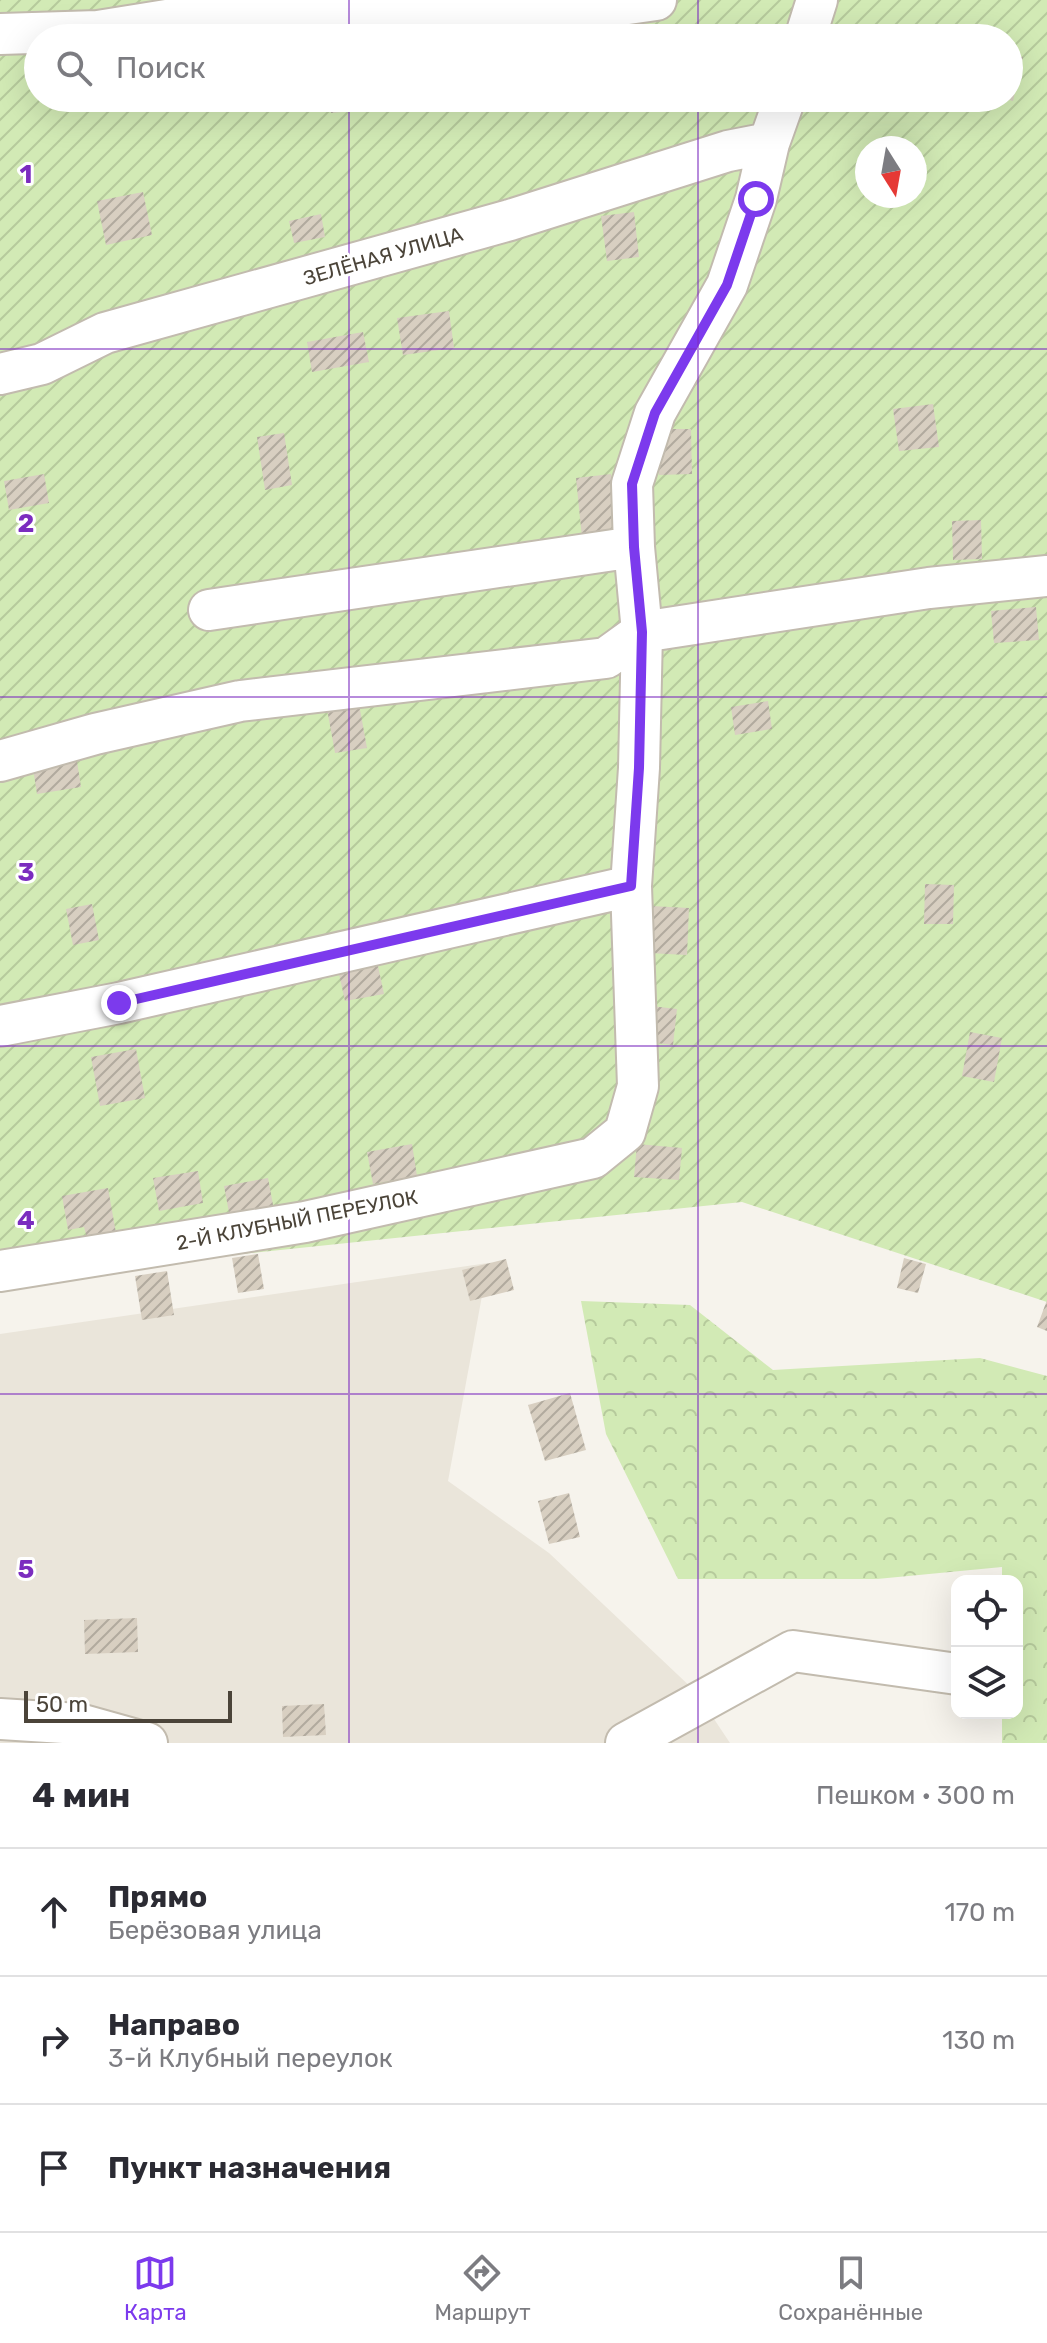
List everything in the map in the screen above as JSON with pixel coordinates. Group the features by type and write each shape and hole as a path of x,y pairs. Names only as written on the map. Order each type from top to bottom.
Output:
{"street":[{"path":"142,24 229,10 330,7 394,20 516,20 656,0"},
{"path":"809,24 817,0"},
{"path":"0,34 24,33"},
{"path":"0,1026 119,1003 631,886 639,768 642,632 632,484 655,413 727,285 756,199 780,112"},
{"name":"ЗЕЛЁНАЯ УЛИЦА","path":"0,374 42,364 105,333 510,220 728,151 769,143"},
{"path":"209,610 634,547"},
{"path":"0,761 95,734 240,701 606,658 642,632 929,588 1047,576"},
{"name":"2-Й КЛУБНЫЙ ПЕРЕУЛОК","path":"0,1271 305,1222 593,1158 625,1132 638,1086 631,886"},
{"path":"626,1743 793,1651 951,1673"},
{"path":"0,1719 79,1724 147,1743"}],"shaded area":[{"path":"488,1263 448,1481 549,1553 696,1692 730,1743 0,1743 0,1334"}],"green space":[{"path":"0,0 1047,0 1047,1302 742,1202 0,1279"},
{"path":"581,1301 690,1305 773,1370 980,1358 1047,1376 1047,1743 1002,1743 1002,1719 1023,1719 1023,1575 1002,1575 1002,1567 877,1579 678,1579 606,1434"}],"building":[{"path":"143,192 152,235 106,245 97,201"},
{"path":"634,212 639,257 607,261 601,216"},
{"path":"321,214 325,237 294,243 289,221"},
{"path":"449,311 454,348 403,355 397,318"},
{"path":"363,332 369,362 312,372 307,342"},
{"path":"933,404 939,447 899,451 893,409"},
{"path":"659,429 691,429 692,474 659,475"},
{"path":"284,433 292,485 265,490 257,437"},
{"path":"44,474 49,503 9,510 4,481"},
{"path":"611,474 617,535 582,538 576,478"},
{"path":"981,520 982,559 953,560 952,521"},
{"path":"1036,607 1039,640 994,643 991,611"},
{"path":"768,701 772,729 735,735 731,707"},
{"path":"359,704 367,748 335,753 327,709"},
{"path":"76,755 81,787 37,794 32,762"},
{"path":"925,884 954,885 953,924 924,924"},
{"path":"92,904 99,940 73,945 66,909"},
{"path":"651,906 689,908 687,955 648,953"},
{"path":"378,966 384,994 345,1001 339,974"},
{"path":"651,1006 677,1009 673,1045 647,1042"},
{"path":"970,1032 1002,1038 994,1082 962,1076"},
{"path":"136,1049 145,1098 100,1106 91,1057"},
{"path":"412,1144 417,1176 373,1184 367,1152"},
{"path":"637,1144 682,1148 679,1180 634,1177"},
{"path":"198,1171 203,1203 159,1211 153,1178"},
{"path":"268,1178 274,1210 230,1218 224,1186"},
{"path":"108,1188 116,1233 87,1238 84,1227 68,1230 62,1196"},
{"path":"258,1254 264,1289 238,1293 232,1258"},
{"path":"904,1258 926,1264 918,1293 897,1288"},
{"path":"506,1259 514,1290 470,1301 462,1270"},
{"path":"167,1271 174,1315 142,1320 135,1276"},
{"path":"1047,1300 1047,1331 1037,1327"},
{"path":"570,1393 586,1450 545,1461 528,1405"},
{"path":"569,1493 580,1537 549,1544 538,1501"},
{"path":"137,1618 138,1652 85,1654 84,1620"},
{"path":"324,1704 326,1735 283,1737 282,1706"}],"route":[{"path":"119,1003 631,886 639,768 642,632 632,484 655,413 727,285 756,199"}]}
